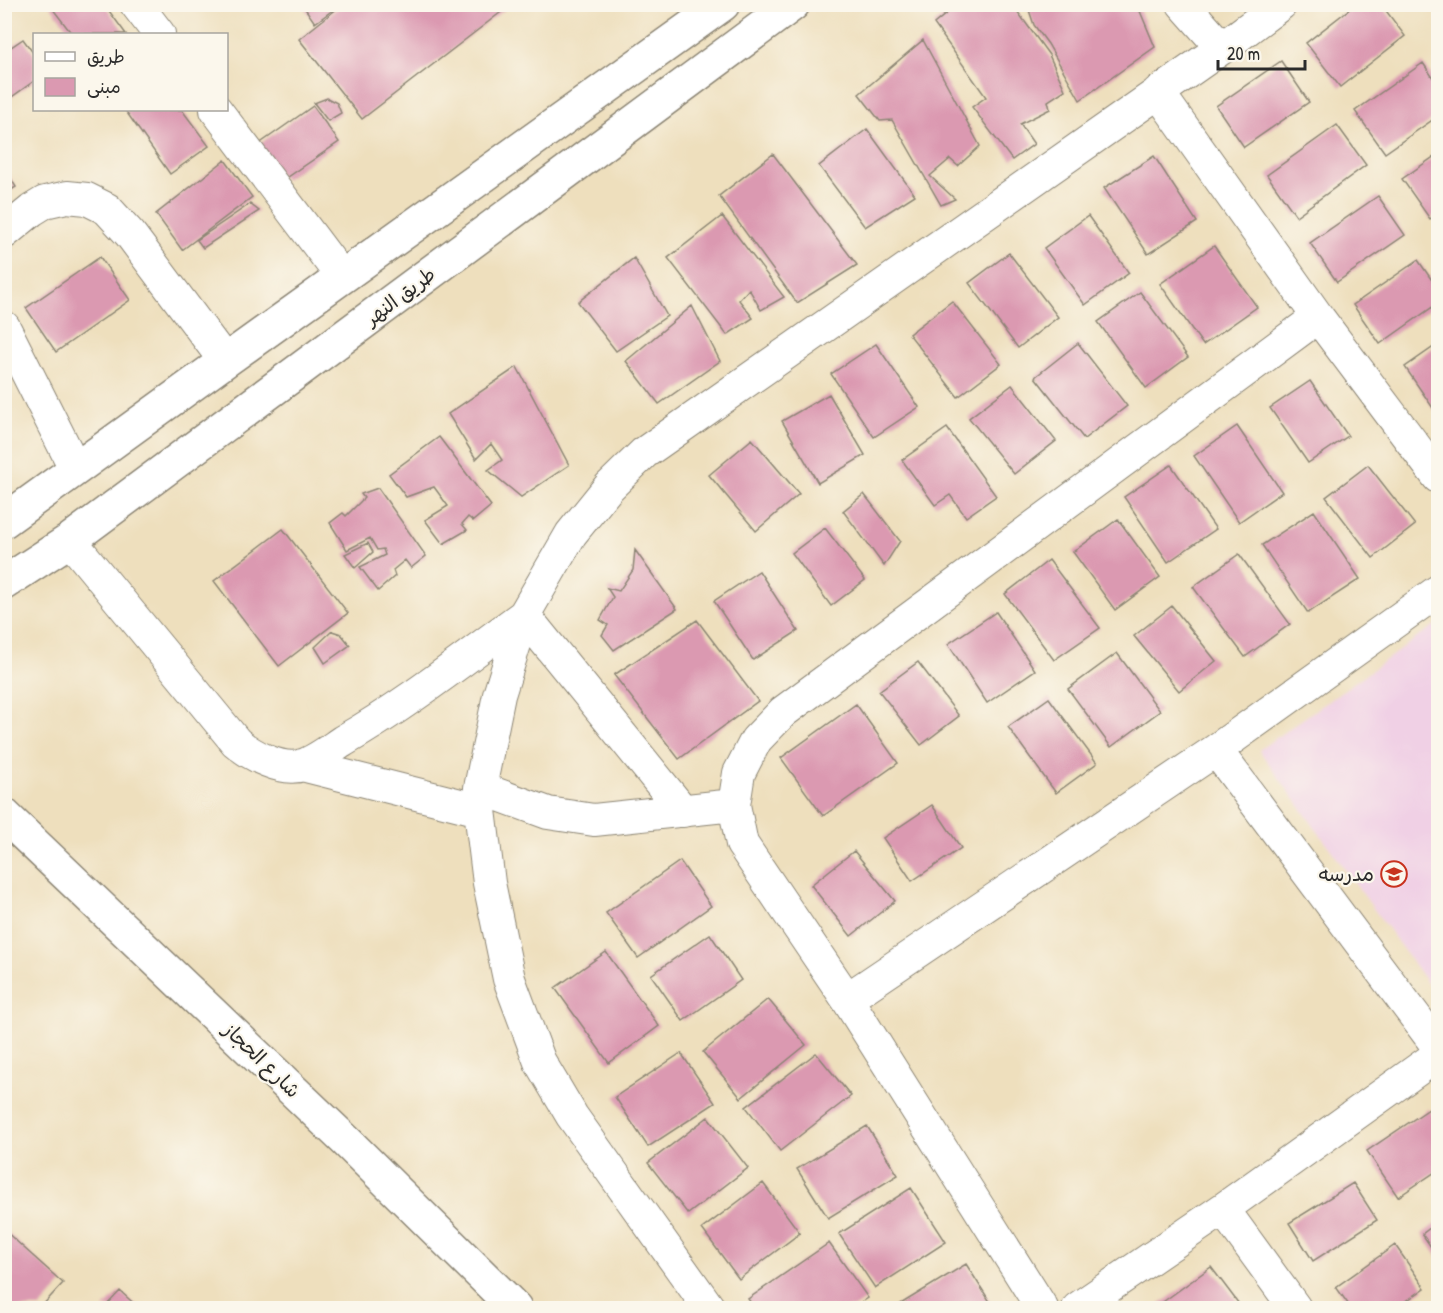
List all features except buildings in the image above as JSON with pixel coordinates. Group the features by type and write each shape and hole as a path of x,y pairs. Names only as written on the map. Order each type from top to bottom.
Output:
{"main road":[{"path":"4,521 723,4"},
{"name":"طريق النهر","path":"4,583 70,540 793,4"},
{"name":"شارع الحجاز","path":"4,815 345,1140 515,1308"}],"street":[{"path":"136,4 158,33"},
{"path":"1183,4 1222,48"},
{"path":"709,1308 572,1116 540,1062 509,979 489,883 480,799 499,695 524,615 571,534 609,487 644,453 1222,48 1281,4"},
{"path":"1158,92 1318,317 1438,477"},
{"path":"217,111 342,277"},
{"path":"4,233 45,202 67,196 87,199 107,209 130,234 225,361"},
{"path":"1042,1308 847,999 742,844 734,805 739,773 756,740 783,712 1318,317"},
{"path":"4,327 75,468"},
{"path":"70,540 236,742 250,753 266,760 594,820 734,805"},
{"path":"847,999 1216,750 1438,591"},
{"path":"302,765 373,724 524,615"},
{"path":"524,615 683,811"},
{"path":"1216,750 1438,1047"},
{"path":"1078,1308 1223,1209 1438,1055"},
{"path":"1223,1209 1295,1308"}],"shaded area":[{"name":"مدرسه","path":"1438,623 1438,998 1259,750"}],"place":[{"name":"مدرسه","path":"1394,874"}]}
